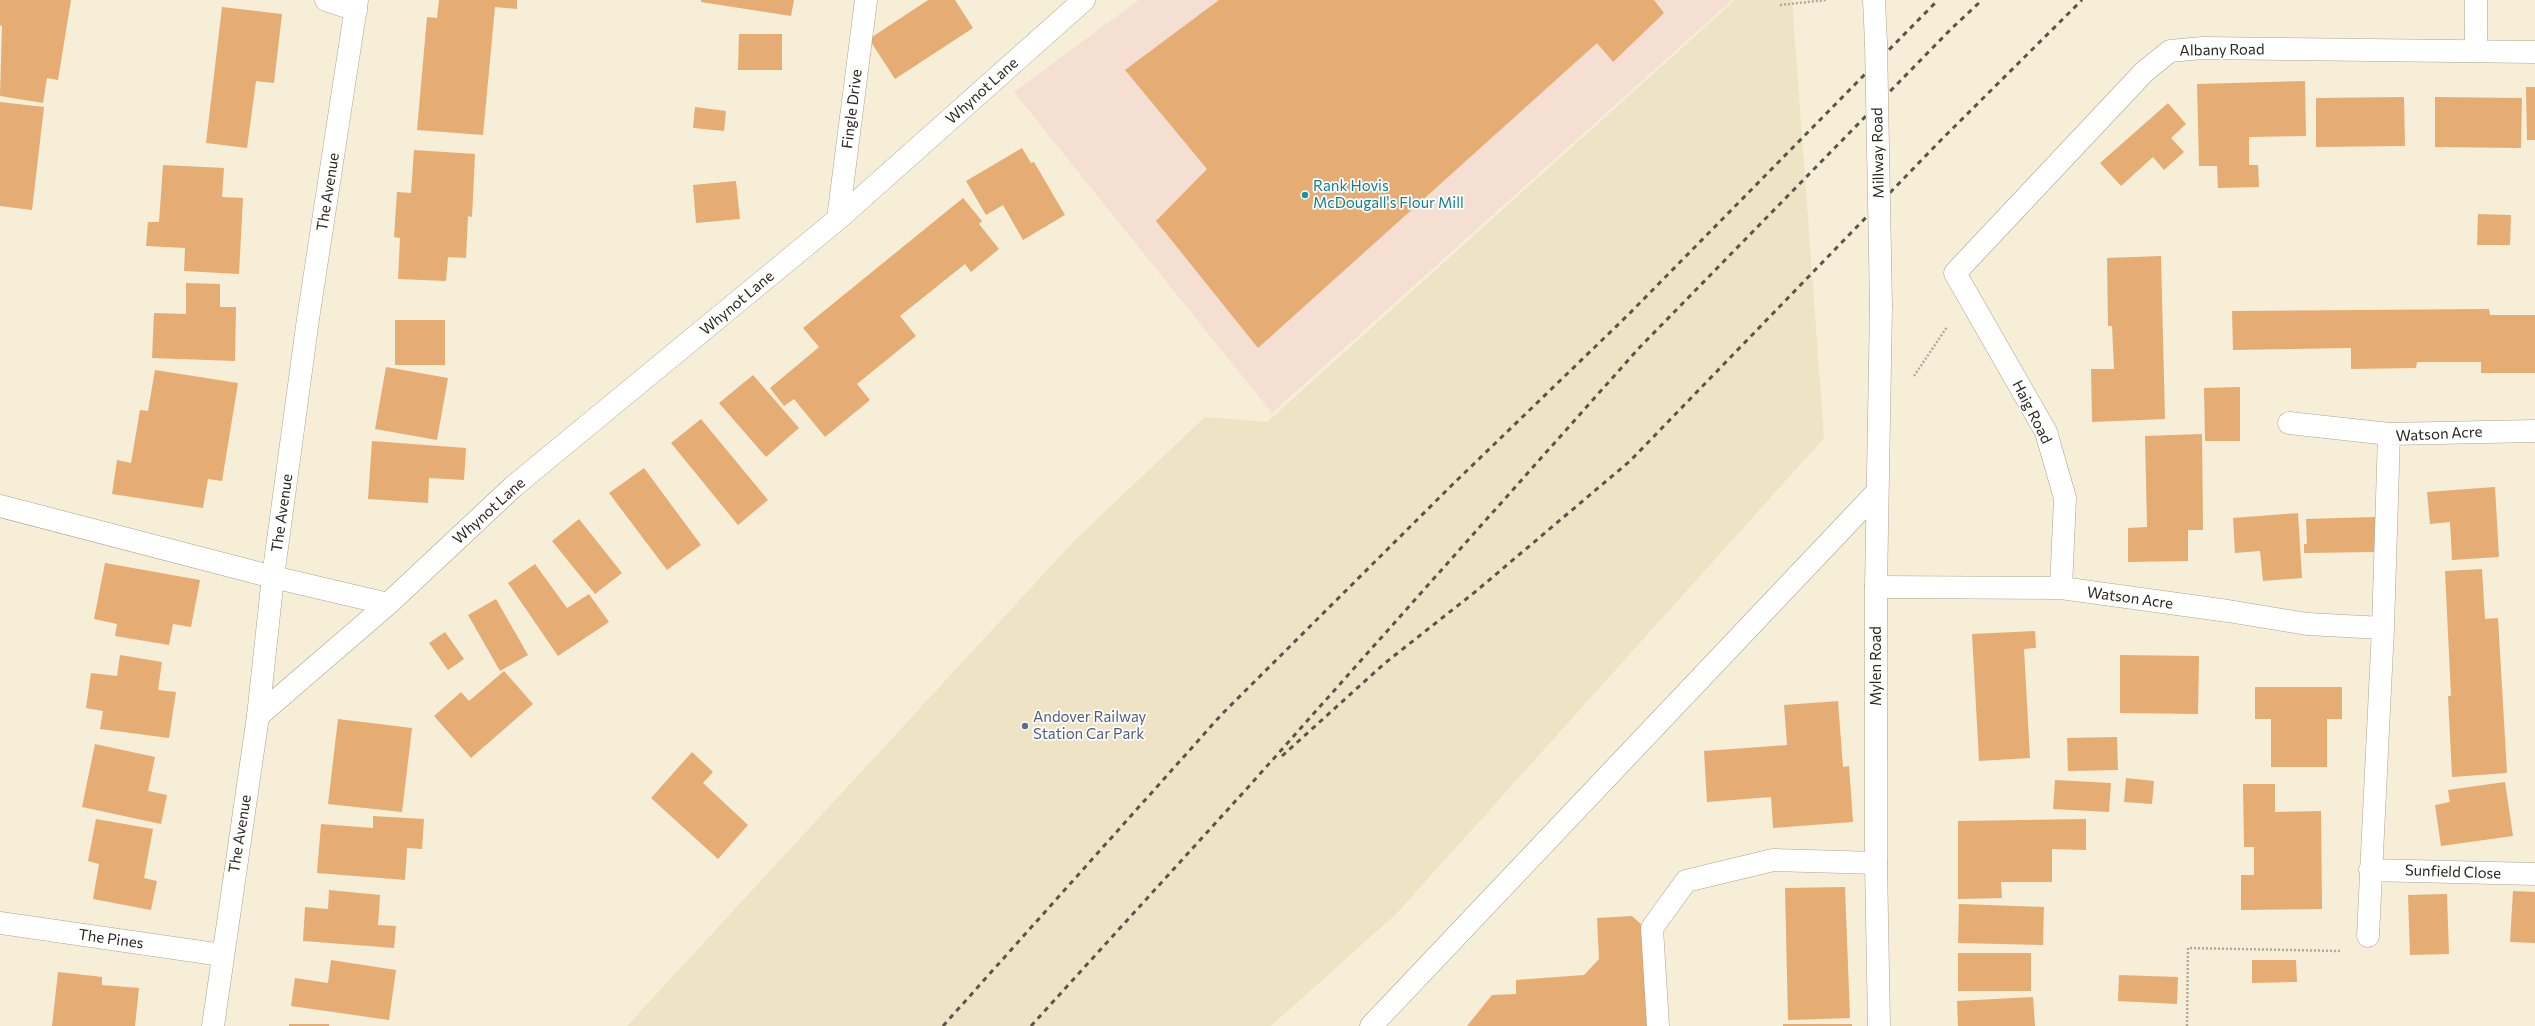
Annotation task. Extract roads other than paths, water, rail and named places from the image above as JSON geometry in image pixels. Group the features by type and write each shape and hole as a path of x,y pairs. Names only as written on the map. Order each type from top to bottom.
{"street":[{"path":"326,0 356,5"},
{"name":"Fingle Drive","path":"838,219 866,0"},
{"name":"Whynot Lane","path":"258,716 388,604 514,486 838,219 1084,0"},
{"name":"Millway Road","path":"1874,0 1881,306"},
{"path":"2476,0 2476,51"},
{"name":"The Avenue","path":"213,1026 222,955 258,716 274,577 309,312 356,5"},
{"name":"Albany Road","path":"1955,274 2144,72 2170,52 2203,48 2535,52"},
{"name":"Haig Road","path":"1955,274 2046,432 2065,498 2061,588"},
{"name":"Mylen Road","path":"1878,1026 1876,863 1876,587 1881,306"},
{"path":"2290,423 2389,434"},
{"name":"Watson Acre","path":"2370,870 2383,628 2389,434 2535,432"},
{"path":"1371,1026 1877,492"},
{"path":"0,506 274,577 388,604"},
{"name":"Watson Acre","path":"1876,587 2061,588 2228,611 2307,624 2383,628"},
{"path":"1658,1026 1652,928 1686,881 1773,860 1876,863"},
{"path":"2368,936 2370,870"},
{"name":"Sunfield Close","path":"2370,870 2535,874"},
{"name":"The Pines","path":"0,923 222,955"}],"railway":[{"path":"943,1026 1222,714 1452,485 1628,315 1938,0"},
{"path":"1031,1026 1251,784 1639,348 1951,29 1982,0"},
{"path":"1282,756 1385,663 1475,592 1630,461 1940,141 2082,0"}],"place":[{"name":"Rank Hovis McDougall's Flour Mill","path":"1305,195"},
{"name":"Andover Railway Station Car Park","path":"1025,726"}]}
